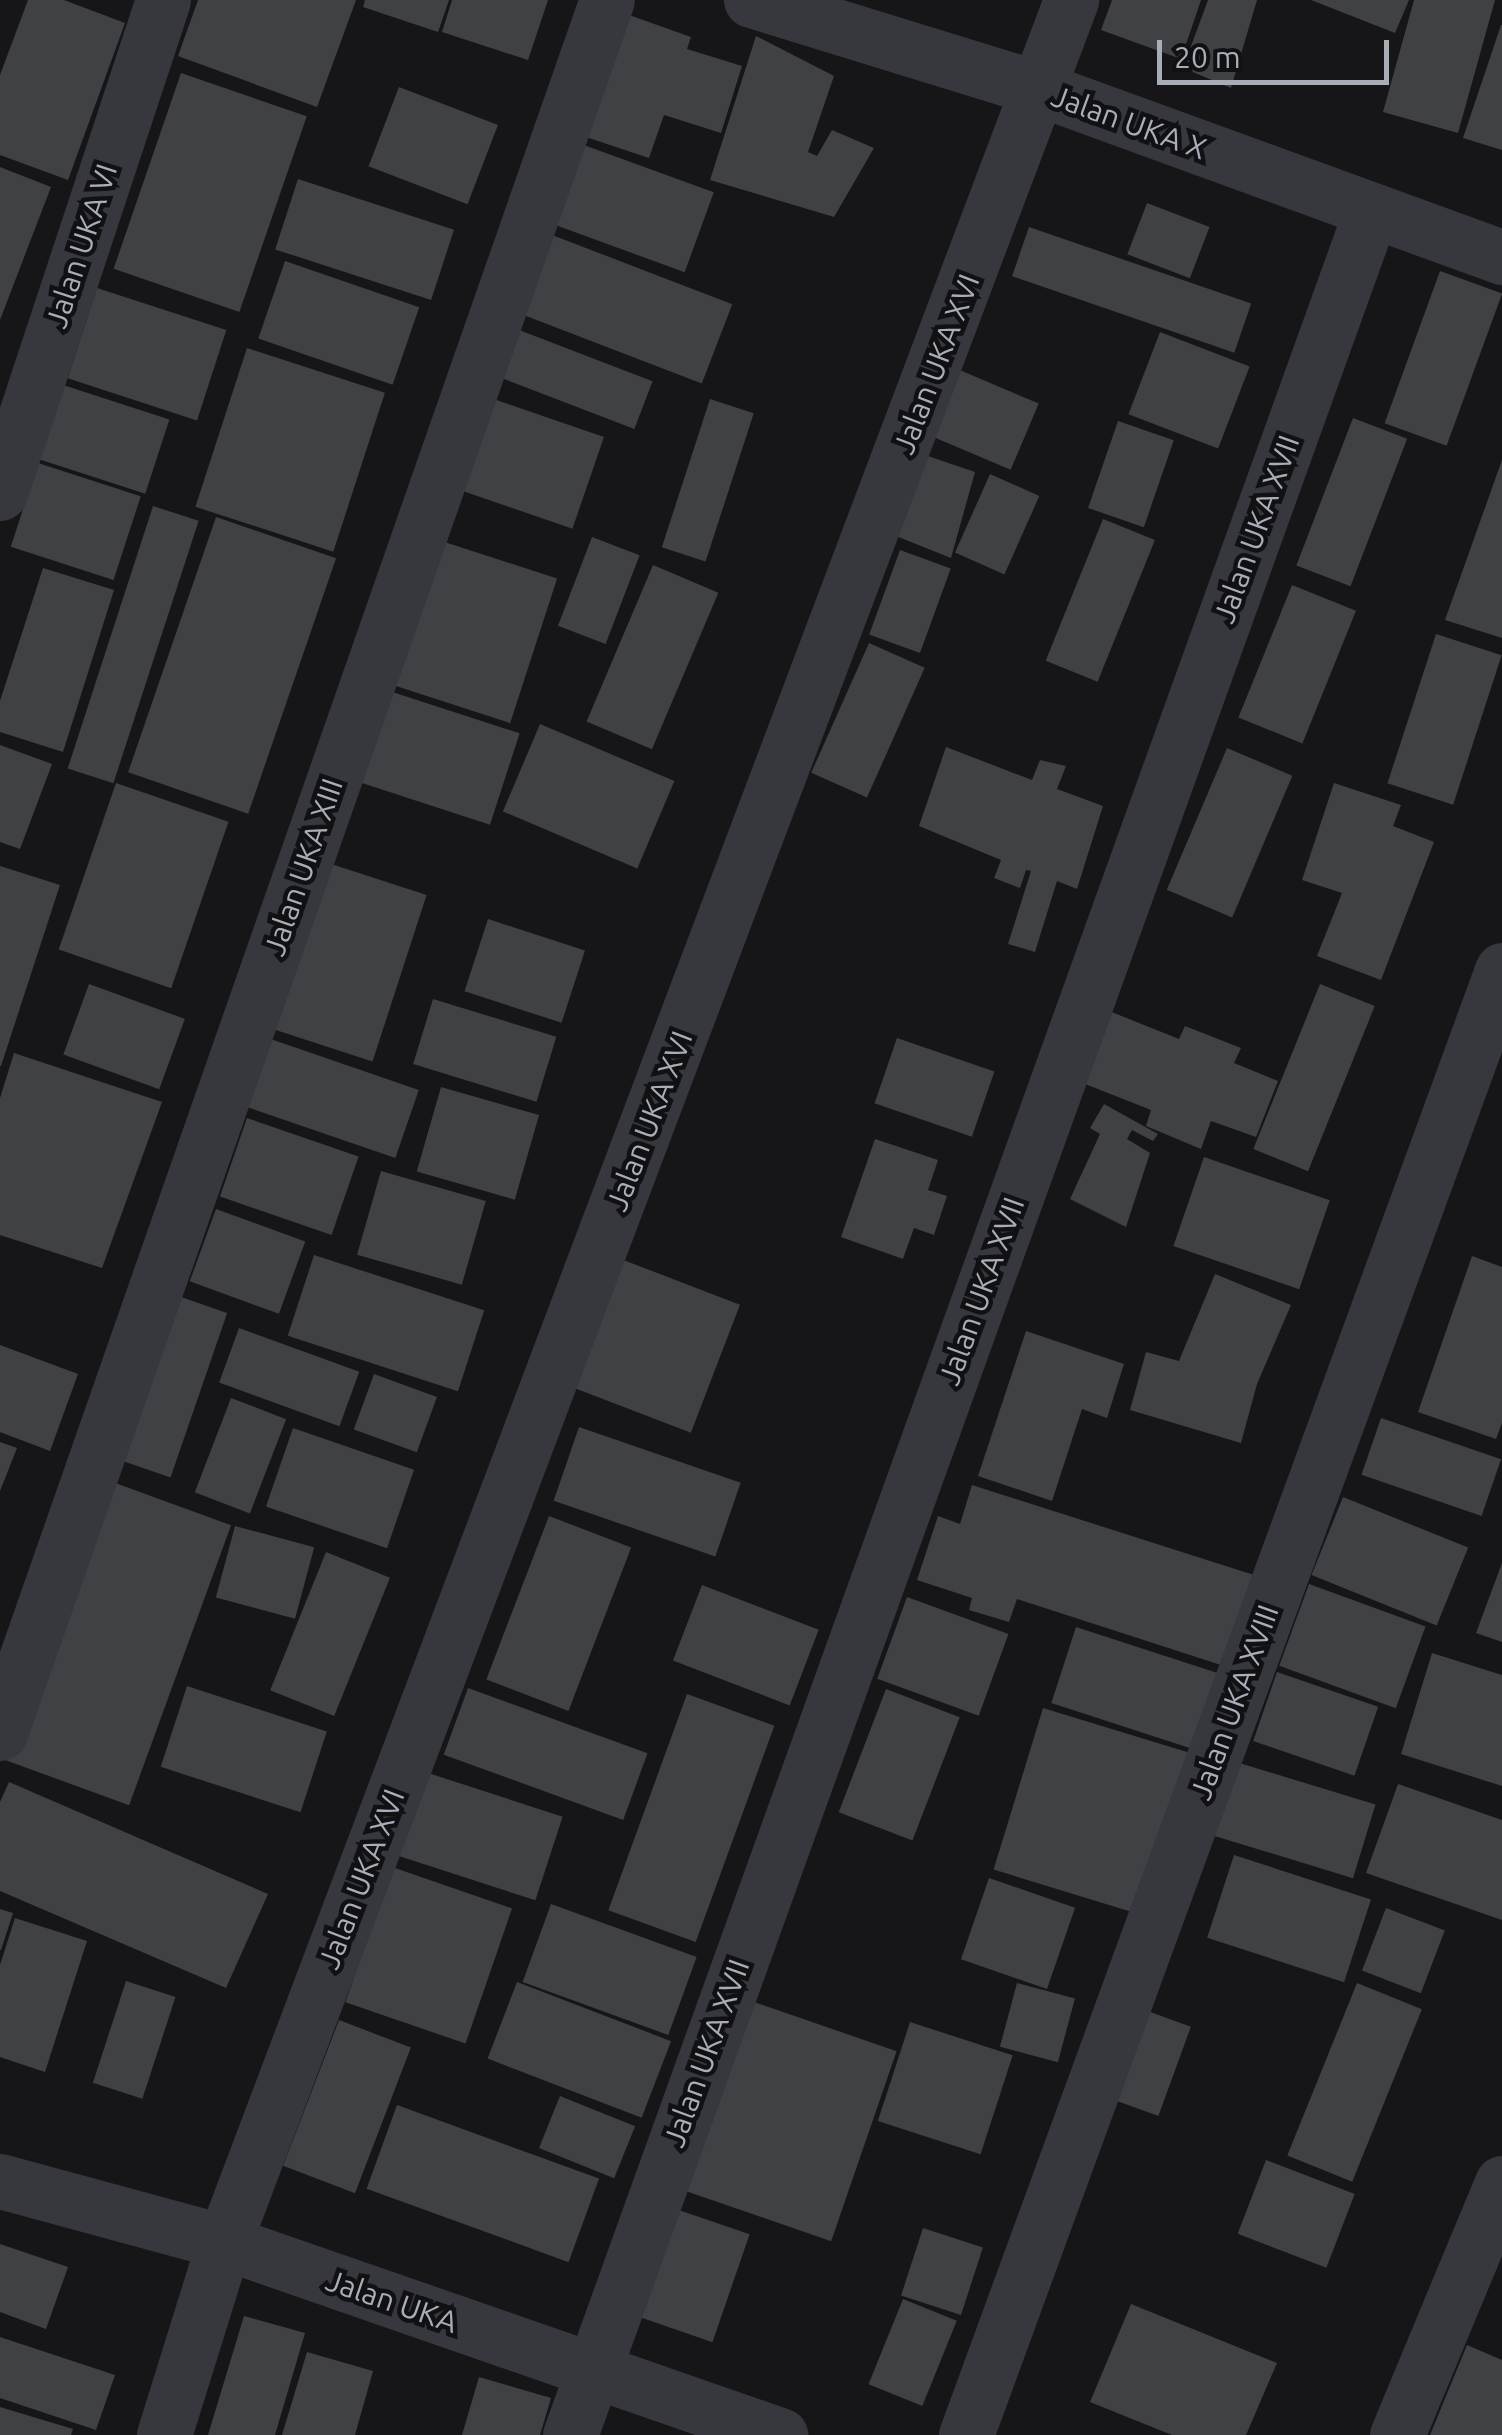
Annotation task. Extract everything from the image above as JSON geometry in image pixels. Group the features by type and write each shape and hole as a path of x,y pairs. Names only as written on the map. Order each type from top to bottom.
{"street":[{"name":"Jalan UKA VI","path":"0,493 162,0"},
{"name":"Jalan UKA XIII","path":"0,1733 607,0"},
{"name":"Jalan UKA X","path":"751,0 1040,89 1502,257"},
{"name":"Jalan UKA XVI","path":"164,2435 224,2242 1071,0"},
{"name":"Jalan UKA XVII","path":"570,2435 1371,211"},
{"name":"Jalan UKA XVIII","path":"966,2435 1502,970"},
{"name":"Jalan UKA","path":"0,2181 224,2242 780,2435"},
{"path":"1397,2435 1502,2183"}],"building":[{"path":"28,0 64,0 125,23 68,180 0,155 0,75"},
{"path":"198,0 356,0 317,107 178,56"},
{"path":"365,0 449,0 438,32 363,7"},
{"path":"452,0 548,0 528,60 442,32"},
{"path":"1112,0 1201,0 1181,59 1101,30"},
{"path":"1208,0 1257,0 1231,88 1183,68"},
{"path":"1311,0 1409,0 1395,33"},
{"path":"1414,0 1495,0 1458,133 1383,112"},
{"path":"629,15 691,37 687,49 742,66 721,133 664,115 649,158 586,137"},
{"path":"1502,25 1502,150 1463,138"},
{"path":"756,36 834,76 808,152 817,156 832,130 874,148 834,217 710,180"},
{"path":"181,73 307,116 239,312 114,269"},
{"path":"399,87 498,125 467,204 369,166"},
{"path":"570,140 714,192 685,272 541,220"},
{"path":"0,167 51,187 0,320"},
{"path":"298,179 454,230 431,300 275,249"},
{"path":"1147,203 1210,227 1190,278 1127,254"},
{"path":"1029,227 1251,304 1234,353 1012,276"},
{"path":"539,230 732,304 702,384 509,309"},
{"path":"285,261 419,307 393,385 258,339"},
{"path":"1440,271 1502,294 1447,446 1385,423"},
{"path":"97,288 226,330 197,420 68,378"},
{"path":"506,325 653,381 634,429 488,373"},
{"path":"1160,332 1250,366 1218,449 1128,414"},
{"path":"247,348 385,393 333,552 195,507"},
{"path":"955,368 1039,404 1011,470 927,434"},
{"path":"60,384 169,420 145,494 36,458"},
{"path":"482,395 604,437 572,529 450,487"},
{"path":"710,399 754,413 706,562 662,547"},
{"path":"1353,418 1407,439 1351,586 1296,566"},
{"path":"1118,421 1174,440 1144,527 1088,508"},
{"path":"919,453 975,472 951,558 886,532"},
{"path":"1502,460 1502,638 1445,620"},
{"path":"38,463 141,496 114,580 11,547"},
{"path":"990,474 1039,496 1004,575 955,553"},
{"path":"153,506 199,521 113,783 68,768"},
{"path":"216,517 336,558 248,814 128,772"},
{"path":"1103,519 1155,540 1098,682 1046,661"},
{"path":"423,535 557,579 510,723 376,680"},
{"path":"592,537 640,555 606,644 558,626"},
{"path":"900,550 951,568 920,653 869,635"},
{"path":"653,565 718,593 652,749 587,721"},
{"path":"43,568 114,590 63,752 0,732 0,701"},
{"path":"1292,585 1356,611 1302,743 1238,718"},
{"path":"1436,634 1502,655 1453,805 1387,783"},
{"path":"869,643 925,668 867,798 811,773"},
{"path":"377,687 520,733 490,825 347,778"},
{"path":"540,724 674,781 637,868 503,811"},
{"path":"0,745 52,764 20,849 0,842"},
{"path":"946,747 1032,780 1040,760 1066,766 1057,789 1103,806 1077,889 1057,881 1035,952 1008,944 1031,871 1026,870 1020,888 994,878 1001,860 919,826"},
{"path":"1227,748 1292,776 1232,917 1167,890"},
{"path":"116,783 229,822 171,988 59,949"},
{"path":"1334,783 1401,805 1393,826 1434,842 1381,980 1317,956 1342,893 1302,880"},
{"path":"322,861 427,895 373,1061 268,1027"},
{"path":"0,866 60,885 1,1066 0,1066"},
{"path":"488,919 585,951 562,1023 465,991"},
{"path":"89,984 185,1019 159,1089 63,1054"},
{"path":"1320,984 1375,1006 1308,1171 1253,1149"},
{"path":"433,999 556,1037 536,1102 413,1064"},
{"path":"1099,1007 1179,1039 1185,1026 1241,1048 1234,1063 1278,1081 1256,1137 1211,1121 1201,1149 1146,1126 1151,1110 1070,1078"},
{"path":"259,1035 419,1090 395,1158 236,1103"},
{"path":"897,1038 994,1072 972,1137 875,1103"},
{"path":"14,1053 162,1102 102,1268 0,1235 0,1098"},
{"path":"441,1087 539,1115 515,1200 417,1172"},
{"path":"1104,1104 1158,1134 1153,1141 1132,1130 1127,1139 1150,1153 1126,1227 1070,1199 1100,1134 1090,1128"},
{"path":"247,1118 359,1156 332,1235 220,1196"},
{"path":"875,1139 938,1160 928,1190 947,1196 934,1235 914,1228 903,1259 841,1237"},
{"path":"1204,1157 1330,1200 1299,1289 1173,1246"},
{"path":"381,1171 486,1201 462,1285 357,1255"},
{"path":"216,1209 305,1241 279,1314 190,1281"},
{"path":"314,1255 484,1310 458,1391 288,1336"},
{"path":"613,1256 740,1305 691,1433 564,1384"},
{"path":"1472,1256 1502,1267 1502,1423 1496,1439 1418,1412"},
{"path":"1215,1274 1291,1305 1257,1384 1241,1443 1130,1410 1146,1352 1179,1361"},
{"path":"178,1296 227,1313 171,1477 121,1461"},
{"path":"239,1328 359,1372 339,1426 219,1383"},
{"path":"1026,1331 1124,1364 1107,1418 1082,1409 1052,1501 978,1476"},
{"path":"0,1345 78,1374 50,1451 0,1432"},
{"path":"374,1374 437,1397 417,1452 354,1429"},
{"path":"231,1398 286,1419 250,1513 195,1492"},
{"path":"1381,1418 1501,1459 1482,1516 1361,1475"},
{"path":"579,1427 741,1483 715,1556 554,1501"},
{"path":"293,1428 414,1470 387,1548 266,1506"},
{"path":"0,1442 17,1448 0,1491"},
{"path":"107,1480 231,1525 129,1805 5,1760"},
{"path":"972,1485 1254,1575 1224,1666 1017,1599 1009,1622 969,1610 972,1598 917,1580 938,1516 960,1524"},
{"path":"1343,1497 1468,1548 1437,1625 1312,1575"},
{"path":"549,1516 631,1548 568,1711 486,1679"},
{"path":"235,1526 314,1547 295,1619 216,1597"},
{"path":"326,1552 390,1578 334,1716 270,1690"},
{"path":"1502,1563 1502,1642 1476,1633"},
{"path":"1309,1584 1426,1626 1396,1708 1279,1666"},
{"path":"702,1585 819,1630 790,1705 673,1661"},
{"path":"907,1597 1008,1634 979,1716 877,1679"},
{"path":"1076,1627 1221,1674 1196,1750 1051,1703"},
{"path":"1432,1653 1502,1675 1502,1786 1401,1754"},
{"path":"1277,1672 1378,1707 1354,1776 1253,1741"},
{"path":"187,1686 327,1731 301,1812 161,1767"},
{"path":"468,1688 647,1753 623,1820 444,1755"},
{"path":"886,1689 960,1717 912,1841 839,1812"},
{"path":"687,1694 774,1726 696,1942 608,1910"},
{"path":"1043,1708 1190,1753 1141,1915 994,1870"},
{"path":"1233,1761 1375,1805 1353,1878 1210,1835"},
{"path":"419,1770 563,1817 535,1900 392,1854"},
{"path":"9,1782 268,1894 226,1988 0,1891 0,1802"},
{"path":"1398,1784 1502,1820 1502,1920 1366,1873"},
{"path":"1234,1855 1371,1899 1344,1982 1207,1938"},
{"path":"392,1867 512,1908 466,2044 345,2002"},
{"path":"989,1878 1075,1908 1047,1989 961,1959"},
{"path":"551,1904 697,1957 668,2035 523,1982"},
{"path":"1386,1908 1445,1931 1421,1993 1362,1971"},
{"path":"0,1909 13,1913 1,1950 0,1950"},
{"path":"15,1918 87,1941 45,2072 0,2057 0,1965"},
{"path":"126,1981 175,1997 142,2099 93,2083"},
{"path":"517,1982 671,2041 642,2118 488,2059"},
{"path":"1017,1983 1075,1999 1058,2062 1000,2047"},
{"path":"1357,1983 1422,2009 1352,2182 1287,2155"},
{"path":"751,2001 897,2051 831,2241 686,2191"},
{"path":"1142,2009 1191,2027 1158,2116 1110,2098"},
{"path":"339,2020 411,2048 355,2193 283,2166"},
{"path":"910,2022 1013,2055 981,2154 878,2121"},
{"path":"560,2096 635,2126 614,2178 539,2148"},
{"path":"397,2105 599,2179 569,2262 367,2189"},
{"path":"1266,2160 1355,2194 1326,2268 1238,2234"},
{"path":"673,2208 750,2234 712,2342 636,2316"},
{"path":"923,2228 983,2247 961,2315 901,2296"},
{"path":"0,2244 68,2267 46,2329 0,2312"},
{"path":"903,2299 957,2321 922,2406 869,2384"},
{"path":"1131,2304 1277,2363 1246,2435 1172,2435 1090,2402"},
{"path":"244,2316 305,2333 275,2435 208,2435"},
{"path":"0,2337 115,2375 96,2430 0,2398"},
{"path":"1467,2345 1502,2360 1502,2435 1430,2435"},
{"path":"307,2352 373,2371 355,2435 282,2435"},
{"path":"479,2377 551,2398 540,2435 462,2435"},
{"path":"0,2407 73,2429 71,2435 0,2435"}]}
